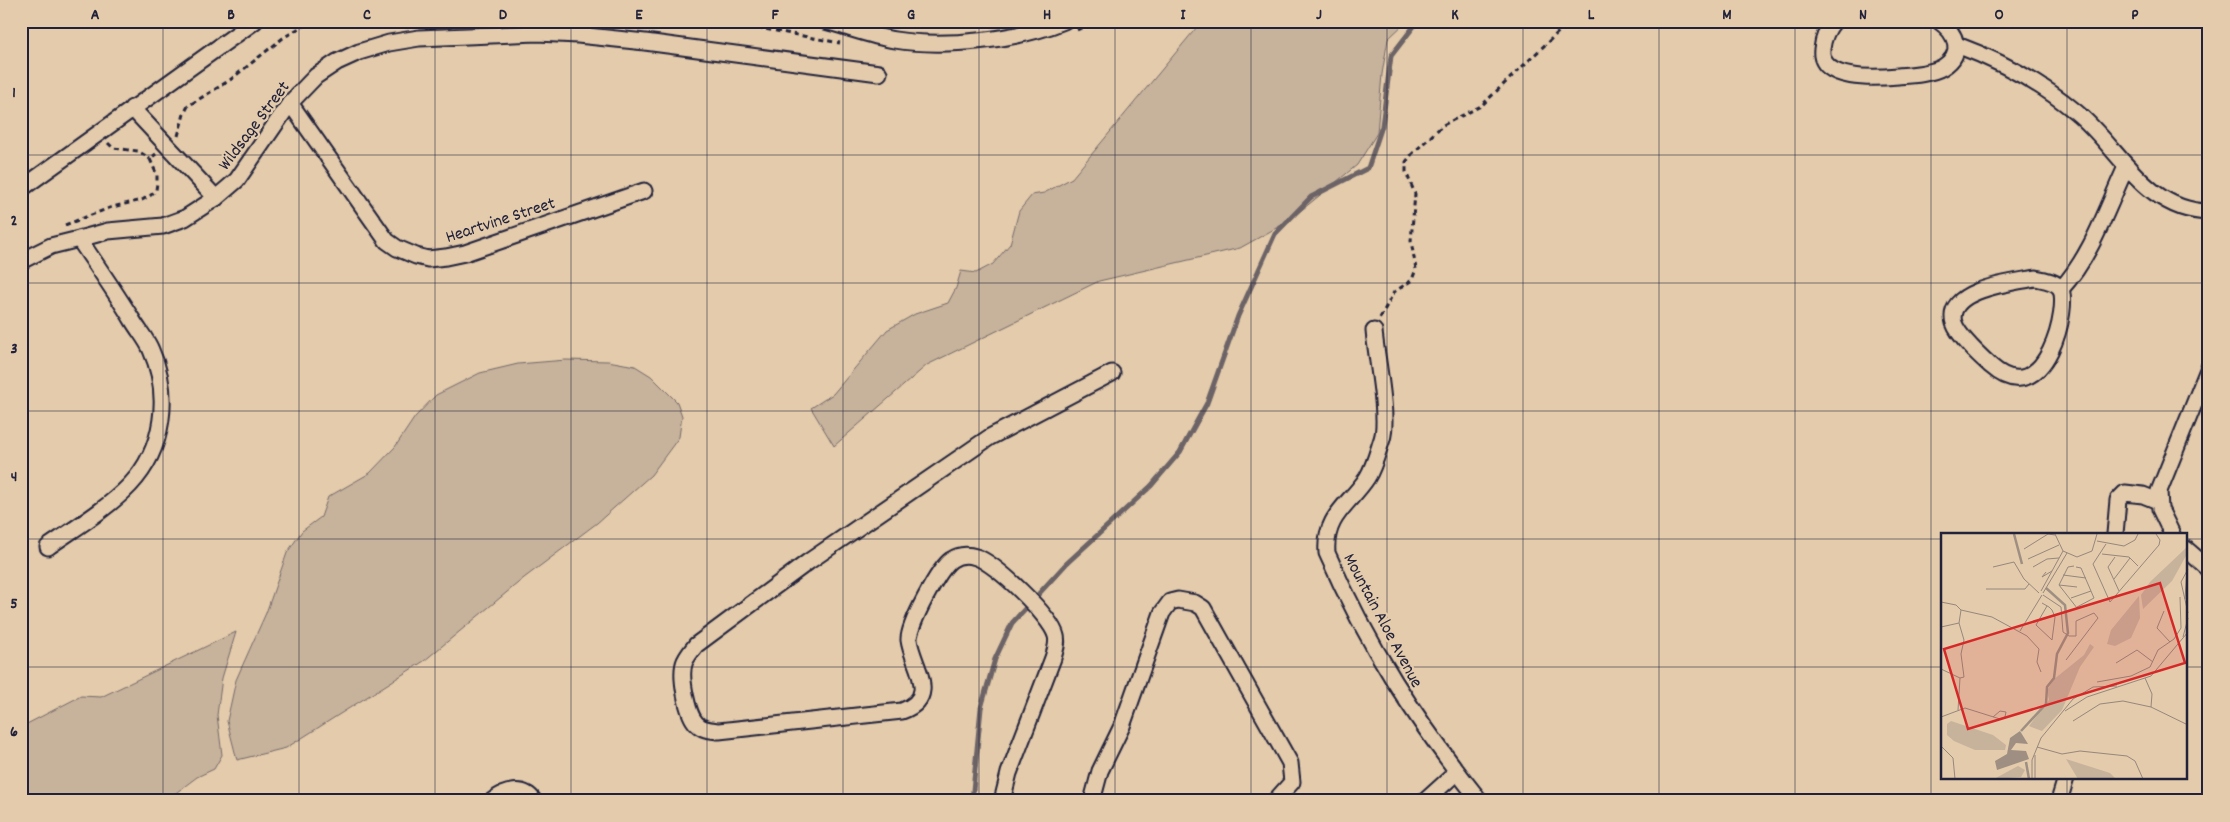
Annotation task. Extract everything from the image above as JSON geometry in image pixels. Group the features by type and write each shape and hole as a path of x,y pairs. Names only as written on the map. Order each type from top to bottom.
{"street":[{"path":"21,188 255,21"},
{"path":"825,21 895,40 936,42 987,40 1031,32 1064,21"},
{"path":"1834,21 1825,36 1821,55 1827,66 1846,75 1877,78 1931,72 1943,67 1953,57 1957,45 1952,33 1938,21"},
{"name":"Wildsage Street","path":"21,261 51,246 108,231 163,226 185,218 216,198 237,180 290,103 316,76 337,62 367,50 419,38 538,32 578,34 879,73"},
{"path":"1957,45 1991,58 2019,72 2055,96 2094,129 2126,167 2164,200 2179,207 2209,212"},
{"name":"Heartvine Street","path":"290,103 387,241 397,248 416,256 437,258 465,253 644,191"},
{"path":"132,108 216,198"},
{"path":"2061,289 2073,276 2089,248 2126,167"},
{"path":"48,547 114,498 140,474 156,443 162,408 158,371 151,350 79,239"},
{"path":"2036,278 2051,282 2061,289 2064,301 2053,344 2043,364 2030,377 2019,380 2000,374 1972,348 1954,323 1954,314 1957,306 1964,298 1979,290 2036,278"},
{"name":"Mountain Aloe Avenue","path":"1374,331 1384,419 1383,437 1372,470 1329,527 1326,540 1327,553 1385,669 1410,708 1456,772 1480,801"},
{"path":"2171,533 2164,520 2158,501 2159,491 2209,367"},
{"path":"1002,801 1009,773 1047,676 1057,645 1056,636 1045,616 1016,587 986,562 976,557 958,556 943,567 910,630 909,640 922,675 922,686 918,701 912,708 902,711 719,731 705,730 691,718 687,706 682,671 684,662 696,645 808,562 990,437 1112,373"},
{"path":"2115,533 2118,500 2125,493 2143,495 2158,501"},
{"path":"2188,551 2209,570"},
{"path":"1092,801 1100,771 1122,726 1158,620 1170,602 1178,600 1195,603 1203,608 1290,763 1292,782 1276,801"},
{"path":"1425,801 1456,772"},
{"path":"2059,801 2065,780"},
{"path":"492,801 511,791 524,792 534,801"}],"path":[{"path":"1374,331 1394,292 1412,280 1416,269 1411,241 1416,194 1406,172 1406,162 1412,154 1443,126 1481,106 1570,21"},
{"path":"98,132 113,148 138,151 150,159"}],"shaded area":[{"path":"1202,21 1407,21 1388,39 1382,74 1377,133 1357,165 1287,222 1240,248 1099,281 927,365 834,446 811,408 833,394 887,330 915,314 948,303 956,288 961,271 976,273 993,264 1010,244 1019,211 1032,195 1044,193 1072,178"},
{"path":"566,360 608,361 635,366 651,376 677,402 682,416 679,437 651,475 597,523 524,578 424,661 286,748 237,760 227,721 236,680 266,613 287,553 302,531 321,517 328,497 370,473 395,447 415,417 436,395 480,373 518,364"},
{"path":"236,632 222,678 217,715 222,755 214,769 197,777 165,801 21,801 21,727 81,696 101,697"}],"waterway":[{"path":"972,801 981,708 995,659 1012,623 1066,564 1151,486 1180,452 1207,403 1238,316 1275,234 1311,197 1368,168 1382,126 1391,56 1418,21"}]}
